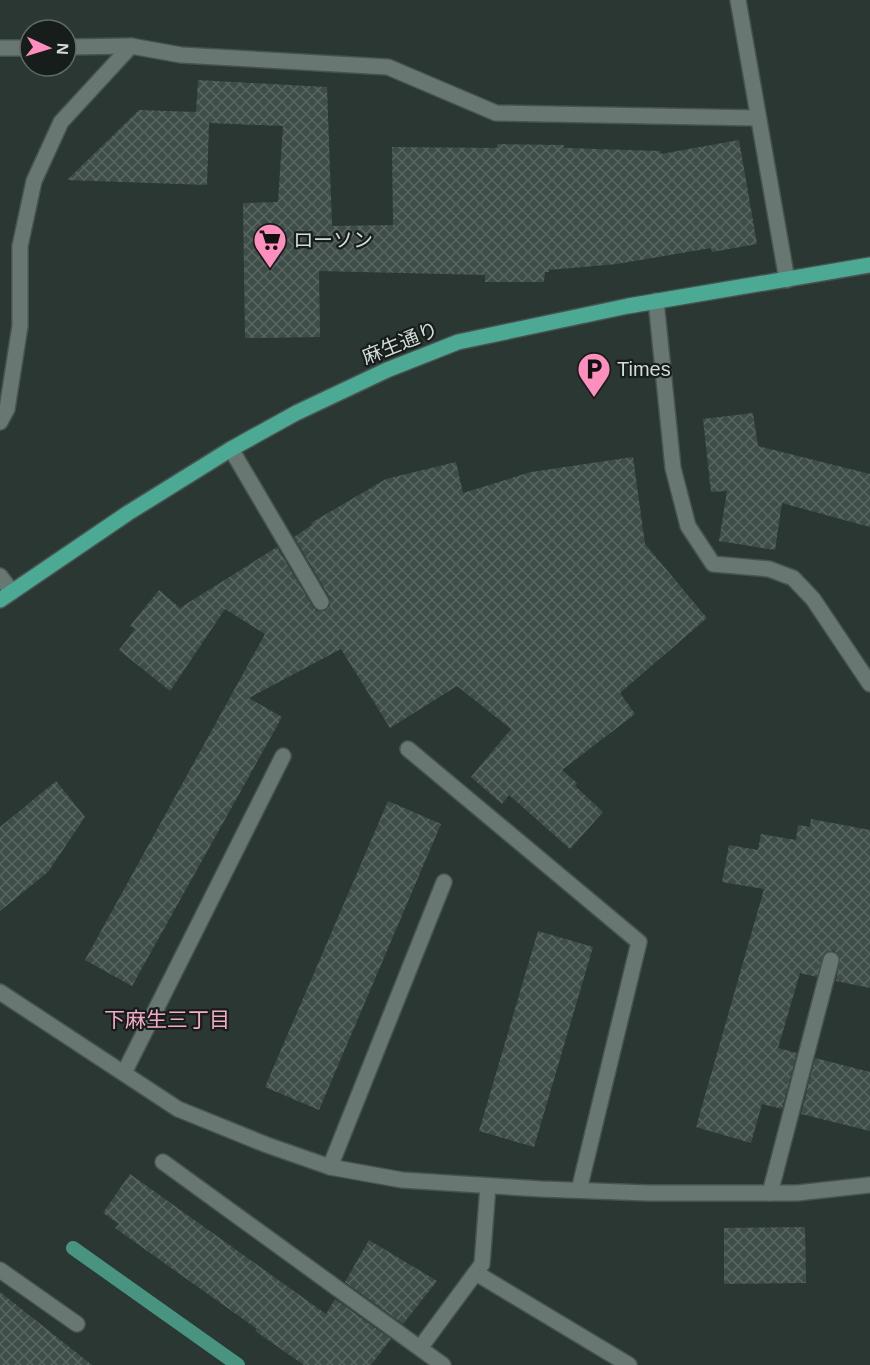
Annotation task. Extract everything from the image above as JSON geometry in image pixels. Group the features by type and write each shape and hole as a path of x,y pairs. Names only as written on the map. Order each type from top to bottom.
{"main road":[{"name":"麻生通り","path":"6,596 128,513 231,449 316,403 387,370 458,342 656,301 870,265"}],"street":[{"path":"738,0 787,280"},
{"path":"78,47 131,45 181,55 388,67 496,112 758,118"},
{"path":"0,422 7,409 20,326 20,246 34,181 61,122 131,45"},
{"path":"0,48 18,48"},
{"path":"656,301 673,468 688,526 713,564 769,569 793,578 813,599 870,684"},
{"path":"231,449 321,602"},
{"path":"0,576 6,596"},
{"path":"408,749 639,942 579,1190"},
{"path":"124,1073 284,756"},
{"path":"330,1167 444,882"},
{"path":"770,1193 831,960"},
{"path":"0,992 178,1109 267,1146 330,1167 402,1180 579,1190 797,1193 870,1185"},
{"path":"163,1162 443,1365"},
{"path":"420,1348 482,1264 488,1186"},
{"path":"0,1270 77,1324"},
{"path":"476,1274 629,1365"}],"building":[{"path":"198,80 327,87 332,226 393,225 392,147 497,148 497,144 564,145 564,148 660,151 661,154 739,140 757,244 712,252 711,248 617,264 549,270 545,272 544,282 485,282 485,275 319,271 320,337 245,338 243,203 278,202 283,126 209,123 207,185 67,180 139,110 196,112"},
{"path":"753,413 758,446 870,474 870,527 782,503 775,550 719,541 727,491 711,492 703,419"},
{"path":"633,457 645,544 707,618 620,693 635,714 562,770 577,783 575,786 603,812 570,849 509,795 502,804 471,777 511,729 457,686 390,728 341,649 249,698 282,717 132,986 85,960 265,634 225,609 170,691 119,650 135,629 130,626 159,590 180,608 277,547 313,607 317,611 325,611 330,606 330,598 294,537 312,525 311,523 386,479 456,462 463,493 531,472"},
{"path":"56,781 85,817 48,872 0,911 0,827"},
{"path":"388,801 441,824 319,1110 265,1087"},
{"path":"811,819 870,830 870,988 836,981 840,958 833,950 824,954 817,977 800,973 778,1048 797,1053 782,1109 762,1104 751,1143 696,1127 764,889 722,882 729,845 758,850 761,834 796,840 798,825 810,827"},
{"path":"538,931 593,947 534,1147 479,1131"},
{"path":"815,1058 870,1072 870,1131 801,1114"},
{"path":"130,1174 326,1314 335,1299 391,1339 371,1365 304,1365 115,1228 119,1224 103,1213"},
{"path":"805,1227 806,1283 724,1284 724,1228"},
{"path":"369,1240 437,1281 403,1324 345,1282"},
{"path":"0,1292 92,1365 0,1365"}],"waterway":[{"path":"73,1248 238,1365"}],"place":[{"name":"ローソン","path":"270,269"},
{"name":"Times","path":"594,398"}],"district":[{"name":"下麻生三丁目","path":"167,1020"}]}
